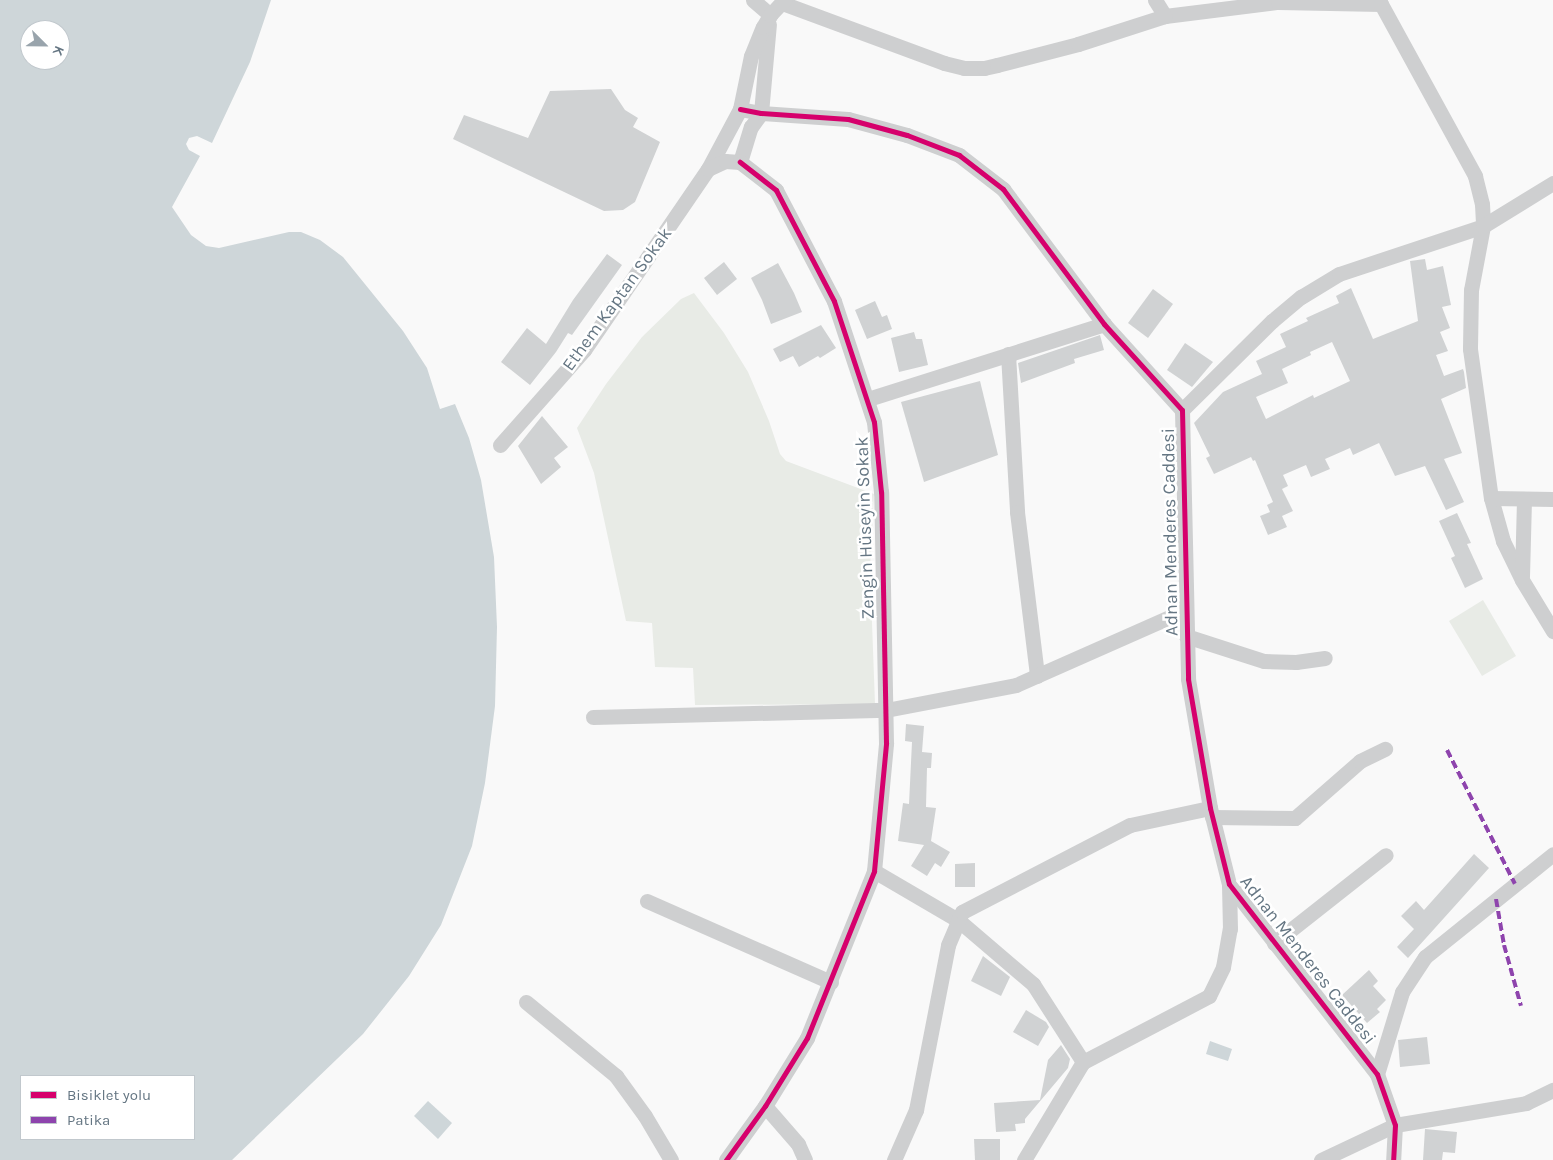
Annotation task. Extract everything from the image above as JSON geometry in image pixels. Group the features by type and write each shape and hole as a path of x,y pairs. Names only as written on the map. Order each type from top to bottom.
{"street":[{"path":"753,0 770,15"},
{"path":"1154,0 1165,16"},
{"path":"708,169 725,161 740,162 751,127 761,113 770,15 783,1 964,68 997,65 1078,44 1165,16 1278,2 1381,4 1474,176 1482,204 1483,226 1471,290 1470,349 1491,498 1503,540 1522,580 1553,631"},
{"name":"Ethem Kaptan Sokak","path":"500,445 584,350 708,169 740,109 750,56 770,15"},
{"name":"Adnan Menderes Caddesi","path":"740,109 761,113 848,119 907,135 959,155 1003,189 1104,324 1182,410 1188,679 1211,813 1229,884 1377,1074 1394,1124 1393,1160"},
{"name":"Zengin Hüseyin Sokak","path":"726,1160 765,1106 807,1038 874,871 886,743 882,640 881,492 874,422 868,399 834,301 776,190 740,162"},
{"path":"1182,410 1272,321 1301,297 1339,274 1483,226 1553,183"},
{"path":"868,399 1104,324"},
{"path":"1008,354 1017,512 1037,676"},
{"path":"1491,498 1553,499"},
{"path":"1522,580 1524,500"},
{"path":"593,717 886,710 1016,685 1185,610"},
{"path":"1186,636 1264,661 1296,662 1325,658"},
{"path":"894,1160 916,1110 948,946 962,912 1130,824 1211,813 1295,818 1360,761 1384,750"},
{"path":"1377,1074 1402,992 1425,957 1553,854"},
{"path":"1274,943 1386,855"},
{"path":"874,871 958,920 1033,984 1083,1062"},
{"path":"1024,1160 1083,1062 1209,996 1223,967 1230,929 1229,884"},
{"path":"647,901 831,982"},
{"path":"526,1002 616,1076 645,1116 671,1160"},
{"path":"1321,1160 1394,1124 1526,1103 1553,1090"},
{"path":"765,1106 798,1144 805,1160"}],"shaded area":[{"path":"0,0 271,0 250,62 212,143 197,136 189,138 186,144 189,150 200,156 172,207 191,235 206,246 219,248 289,232 301,232 320,240 343,257 403,331 427,368 440,409 455,404 469,438 481,480 494,557 497,627 495,706 485,783 472,846 441,925 409,976 363,1034 232,1160 0,1160"},
{"path":"694,293 724,333 748,372 769,421 780,454 786,461 874,494 870,568 875,704 695,705 693,668 655,667 652,623 626,621 594,473 577,428 606,384 642,337 681,299"},
{"path":"1483,600 1516,656 1482,676 1449,621"},
{"path":"1210,1041 1232,1049 1228,1061 1206,1054"},
{"path":"428,1101 452,1123 438,1139 414,1116"}],"building":[{"path":"611,89 625,110 638,118 633,127 660,142 635,202 623,210 604,211 453,139 464,115 528,138 550,91"},
{"path":"607,254 622,265 572,335 568,333 556,352 530,385 501,362 527,328 546,344 573,300"},
{"path":"1425,259 1427,270 1443,266 1451,305 1442,307 1450,328 1440,332 1448,351 1436,355 1444,376 1463,369 1466,388 1441,399 1462,453 1444,459 1464,502 1446,510 1425,466 1395,476 1379,443 1353,455 1350,448 1325,459 1330,469 1311,477 1306,465 1283,475 1288,486 1282,489 1293,511 1282,516 1287,527 1268,535 1260,516 1270,512 1267,505 1273,502 1255,460 1253,461 1251,457 1214,474 1206,458 1210,456 1194,423 1223,392 1262,374 1256,361 1286,347 1280,334 1308,321 1306,318 1339,303 1336,296 1351,288 1373,339 1418,321 1410,261","holes":["1332,342 1350,381 1314,398 1313,395 1266,419 1256,397 1288,383 1282,369 1311,355 1310,352"]},
{"path":"724,262 737,279 717,295 704,278"},
{"path":"778,263 802,312 771,324 751,278"},
{"path":"1153,289 1173,304 1148,338 1128,323"},
{"path":"875,301 882,317 887,315 892,329 867,339 855,310"},
{"path":"821,325 836,348 820,358 818,356 799,367 793,356 780,362 773,349"},
{"path":"914,332 916,339 922,339 928,365 899,372 891,338"},
{"path":"1100,335 1104,350 1074,359 1075,363 1021,383 1018,363"},
{"path":"1185,343 1213,362 1192,387 1167,370"},
{"path":"980,381 998,455 924,482 901,402"},
{"path":"542,416 568,447 554,458 561,467 541,484 518,446"},
{"path":"1457,513 1471,543 1467,544 1483,579 1465,588 1451,558 1455,556 1439,521"},
{"path":"906,724 924,726 922,752 932,753 931,768 927,768 926,807 936,808 931,841 950,852 941,867 935,863 927,876 911,866 924,845 898,841 903,803 909,804 912,742 905,741"},
{"path":"1474,854 1489,868 1408,958 1397,947 1414,929 1401,916 1416,901 1424,910"},
{"path":"975,863 975,887 955,887 955,864"},
{"path":"983,956 1010,977 1001,996 971,981"},
{"path":"1369,970 1378,981 1373,986 1386,1000 1377,1009 1380,1012 1367,1023 1342,995"},
{"path":"1026,1010 1046,1022 1049,1027 1038,1046 1013,1032"},
{"path":"1427,1037 1430,1064 1400,1067 1398,1040"},
{"path":"1061,1045 1070,1059 1068,1068 1025,1119 1025,1123 1015,1124 1016,1131 996,1132 994,1103 1040,1100 1048,1060"},
{"path":"1425,1129 1457,1132 1455,1153 1443,1152 1442,1160 1423,1160"},
{"path":"974,1139 1000,1139 1000,1160 975,1160"}],"marked path":[{"path":"1447,750 1515,884"},
{"path":"1496,899 1504,945 1521,1006"}],"cycle path":[{"path":"740,109 761,113 848,119 907,135 959,155 1003,189 1104,324 1182,410 1188,679 1210,808 1229,884 1377,1074 1395,1125 1393,1160"},
{"path":"726,1160 765,1106 807,1038 874,871 886,743 881,492 874,422 834,301 776,190 740,162"}]}
